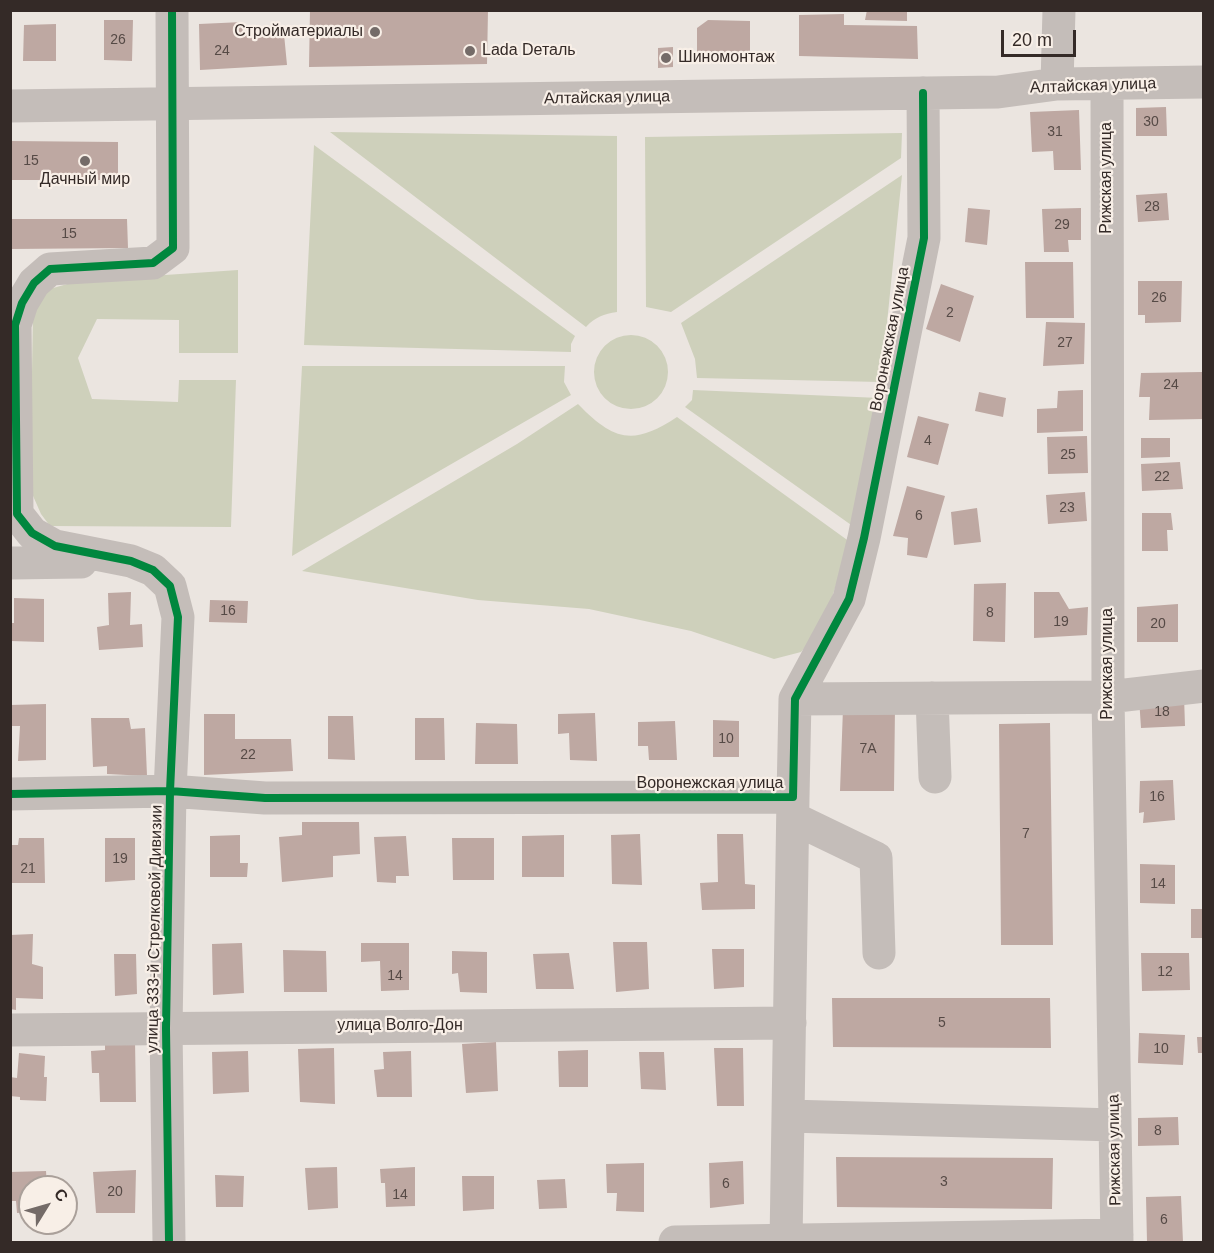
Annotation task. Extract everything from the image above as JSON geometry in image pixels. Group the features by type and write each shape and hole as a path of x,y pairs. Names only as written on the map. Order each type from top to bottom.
{"street":[{"name":"улица 333-й Стрелковой Дивизии","path":"169,1242 166,1028 170,791 178,617 170,586 153,570 131,561 55,546 32,533 17,514 13,343 15,325 22,303 34,283 50,269 153,263 173,248 172,10"},
{"path":"1057,84 1059,10"},
{"name":"Алтайская улица","path":"10,106 998,92 1057,84 1203,82"},
{"name":"Рижская улица","path":"1107,85 1108,696 1117,1239"},
{"name":"Воронежская улица","path":"10,794 170,791 265,798 793,808 795,699 849,599 864,538 924,238 923,93"},
{"path":"10,563 131,561"},
{"path":"795,699 1108,696 1203,686"},
{"path":"932,698 935,777"},
{"path":"793,808 876,858 879,953"},
{"path":"786,1242 793,808"},
{"name":"улица Волго-Дон","path":"10,1030 790,1023"},
{"path":"788,1116 1115,1125"},
{"path":"675,1242 1117,1239"}],"green space":[{"path":"330,132 617,136 617,312 600,316 586,327"},
{"path":"902,133 901,158 671,312 646,307 645,137"},
{"path":"314,145 575,336 571,344 571,352 304,345"},
{"path":"902,175 881,382 697,378 695,359 681,323"},
{"path":"238,270 238,353 179,353 179,320 97,319 78,358 92,399 178,402 179,380 236,380 231,527 50,526 41,514 30,489 33,313 46,290 78,281"},
{"path":"631,335 645,338 657,346 665,358 668,372 665,386 657,398 645,406 631,409 617,406 605,398 597,386 594,372 597,358 605,346 617,338"},
{"path":"302,366 565,366 564,382 571,395 292,556"},
{"path":"693,390 880,398 854,527 685,407 692,400"},
{"path":"578,404 602,426 624,435 648,432 677,417 850,542 822,628 801,652 774,659 691,631 589,609 478,600 302,571 517,444"}],"building":[{"path":"310,10 488,10 487,64 309,67"},
{"path":"867,10 907,10 907,21 865,20"},
{"path":"844,14 844,25 917,26 918,59 799,56 799,15"},
{"path":"104,20 133,20 132,61 104,60"},
{"path":"708,20 750,21 750,61 697,58 697,28"},
{"path":"243,22 243,35 284,34 287,65 200,70 199,24"},
{"path":"56,24 56,61 23,61 24,25"},
{"name":"Шиномонтаж","path":"673,47 673,67 658,68 658,48"},
{"path":"1166,107 1167,136 1136,136 1136,108"},
{"path":"1079,110 1081,170 1054,170 1053,151 1032,152 1030,112"},
{"name":"Дачный мир","path":"10,141 118,142 118,180 10,180"},
{"path":"1167,193 1169,220 1138,222 1136,195"},
{"path":"968,208 990,210 987,245 965,242"},
{"path":"1081,208 1081,240 1068,240 1069,252 1044,252 1042,209"},
{"path":"10,219 127,219 128,248 10,249"},
{"path":"1025,262 1073,262 1074,318 1026,318"},
{"path":"1138,281 1182,281 1181,322 1145,323 1145,315 1138,315"},
{"path":"941,284 974,296 960,342 926,329"},
{"path":"1046,322 1085,323 1084,364 1043,366"},
{"path":"1202,372 1203,419 1149,420 1150,397 1139,397 1141,373"},
{"path":"1083,390 1083,431 1037,433 1037,409 1057,408 1058,391"},
{"path":"979,392 1006,398 1003,417 975,411"},
{"path":"918,416 949,424 938,465 907,457"},
{"path":"1087,436 1088,473 1048,474 1047,437"},
{"path":"1141,438 1170,438 1170,457 1141,458"},
{"path":"1180,462 1183,489 1142,491 1141,464"},
{"path":"907,486 945,496 927,558 907,555 908,538 893,536"},
{"path":"1085,492 1087,521 1048,524 1046,495"},
{"path":"977,508 981,542 954,545 951,512"},
{"path":"1142,513 1171,513 1173,530 1167,530 1168,551 1142,551"},
{"path":"1006,583 1005,642 973,641 974,584"},
{"path":"131,592 130,625 142,624 143,647 99,650 97,627 109,625 108,593"},
{"path":"1034,592 1059,592 1069,609 1088,607 1087,635 1034,638"},
{"path":"14,598 44,599 44,642 10,641 10,623 14,623"},
{"path":"210,600 248,601 247,623 209,622"},
{"path":"1178,604 1178,642 1137,642 1137,607"},
{"path":"1184,696 1185,726 1141,728 1139,698"},
{"path":"46,704 46,760 18,761 20,726 10,726 10,705"},
{"path":"895,707 894,791 840,791 843,708"},
{"path":"595,713 597,761 570,760 569,733 558,734 558,714"},
{"path":"204,714 235,714 235,739 291,739 293,771 204,775"},
{"path":"328,716 353,716 355,760 328,759"},
{"path":"91,718 129,718 131,729 145,728 147,776 107,774 107,766 93,767"},
{"path":"415,718 444,718 445,760 415,760"},
{"path":"713,720 739,721 739,757 713,757"},
{"path":"675,721 677,760 649,760 648,746 638,746 638,722"},
{"path":"476,723 517,724 518,764 475,764"},
{"path":"1050,723 1053,945 1001,945 999,724"},
{"path":"1173,780 1175,820 1143,823 1144,812 1139,813 1140,781"},
{"path":"302,822 359,822 360,854 333,856 333,877 282,882 279,837 302,835"},
{"path":"640,834 642,885 612,884 611,835"},
{"path":"717,834 743,834 745,884 755,885 755,909 702,910 700,883 718,882"},
{"path":"240,835 240,863 248,863 247,877 210,877 210,836"},
{"path":"564,835 564,877 522,877 522,836"},
{"path":"406,836 409,876 396,876 396,883 377,882 374,837"},
{"path":"19,838 44,838 45,883 12,883 10,845 18,845"},
{"path":"105,838 135,838 135,880 105,882"},
{"path":"452,838 494,838 494,880 453,880"},
{"path":"1140,864 1175,865 1175,904 1140,903"},
{"path":"1191,909 1204,909 1204,938 1191,938"},
{"path":"33,934 32,964 43,967 43,999 16,998 16,1010 10,1009 10,935"},
{"path":"613,942 647,942 649,989 616,992"},
{"path":"242,943 244,993 213,995 212,944"},
{"path":"361,943 409,943 409,990 381,991 380,961 361,962"},
{"path":"712,949 744,949 744,987 714,989"},
{"path":"283,950 326,951 327,992 284,992"},
{"path":"452,951 487,952 487,993 460,992 458,973 452,974"},
{"path":"569,953 574,989 536,989 533,954"},
{"path":"1141,953 1189,953 1190,990 1142,991"},
{"path":"114,954 136,954 137,994 115,996"},
{"path":"832,998 1050,998 1051,1048 833,1047"},
{"path":"1139,1033 1185,1035 1183,1065 1138,1063"},
{"path":"1197,1037 1204,1037 1204,1053 1198,1053"},
{"path":"105,1040 135,1040 136,1102 100,1102 99,1073 92,1073 91,1051 105,1050"},
{"path":"496,1042 498,1091 466,1093 462,1044"},
{"path":"334,1048 335,1104 300,1102 298,1049"},
{"path":"714,1048 743,1048 744,1106 717,1106"},
{"path":"588,1050 588,1087 559,1087 558,1051"},
{"path":"248,1051 249,1092 213,1094 212,1052"},
{"path":"411,1051 412,1097 377,1097 374,1070 384,1069 383,1052"},
{"path":"639,1052 664,1052 666,1090 641,1089"},
{"path":"19,1053 45,1056 46,1101 20,1100 20,1097 10,1096 10,1077 17,1078"},
{"path":"1178,1117 1179,1145 1138,1146 1138,1118"},
{"path":"836,1157 1053,1158 1052,1209 837,1207"},
{"path":"743,1161 744,1204 710,1208 709,1163"},
{"path":"644,1163 644,1212 616,1211 617,1193 607,1193 606,1164"},
{"path":"337,1167 338,1208 308,1210 305,1168"},
{"path":"415,1167 415,1206 386,1207 385,1183 381,1183 380,1169"},
{"path":"136,1170 135,1213 96,1213 93,1172"},
{"path":"46,1171 46,1175 18,1175 18,1213 16,1201 10,1201 10,1172"},
{"path":"215,1175 244,1176 243,1207 216,1207"},
{"path":"462,1176 494,1176 494,1209 463,1211"},
{"path":"565,1179 567,1208 539,1209 537,1180"},
{"path":"1181,1196 1183,1242 1147,1242 1146,1197"}],"cycle path":[{"path":"169,1242 166,1028 170,791 178,617 170,586 153,570 131,561 55,546 32,533 17,514 15,325 22,303 34,283 50,269 153,263 173,248 172,10"},
{"path":"10,794 170,791 265,798 793,797 795,699 849,599 864,538 924,238 923,93"}],"place":[{"name":"Стройматериалы","path":"375,32"},
{"name":"Lada Dеталь","path":"470,51"},
{"name":"Шиномонтаж","path":"666,58"},
{"name":"Дачный мир","path":"85,161"}]}
